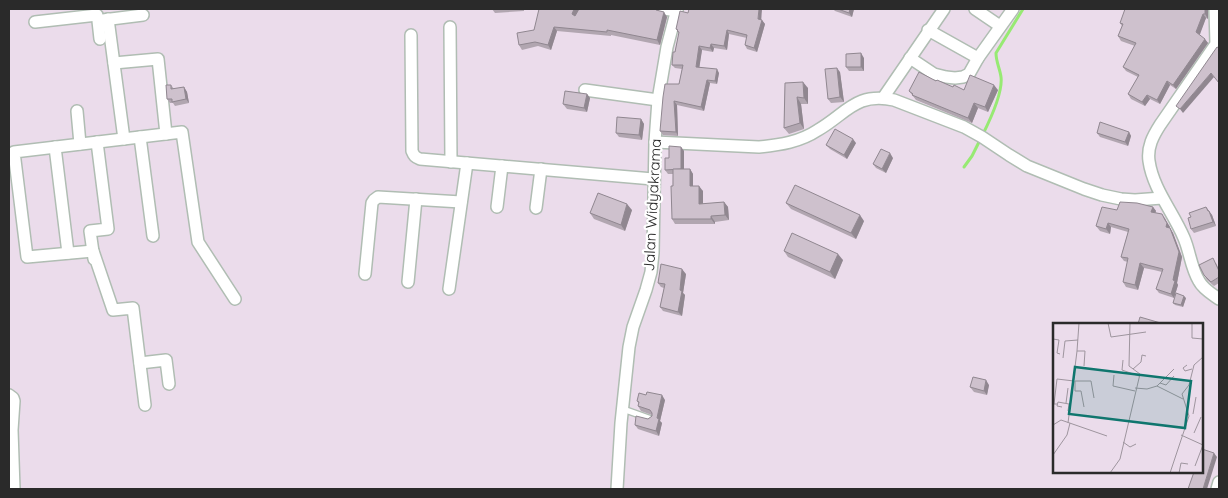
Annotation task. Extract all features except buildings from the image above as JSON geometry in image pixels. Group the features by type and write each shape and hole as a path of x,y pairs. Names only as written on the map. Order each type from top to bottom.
{"street":[{"path":"664,9 677,10"},
{"path":"883,98 944,9"},
{"path":"975,9 1000,26"},
{"path":"910,58 934,74 955,78 964,77 969,74 978,58 1013,9"},
{"path":"1215,9 1218,43 1175,102 1152,138 1149,160 1162,198 1184,238 1200,284 1219,299"},
{"name":"Jalan Widyakrama","path":"618,489 622,409 629,347 633,327 646,290 653,243 653,179 658,100 667,47 677,10"},
{"path":"35,22 100,16 144,15"},
{"path":"100,16 100,39"},
{"path":"100,16 114,63 124,139"},
{"path":"450,27 451,162"},
{"path":"928,30 978,58"},
{"path":"411,35 412,151 416,158 653,179"},
{"path":"114,63 158,60 166,134"},
{"path":"585,90 658,100"},
{"path":"655,142 759,147 782,144 818,131 861,101 883,98 894,100 964,127 1027,166 1065,182 1102,195 1121,199 1162,198"},
{"path":"77,111 80,144"},
{"path":"93,251 27,257 11,152 182,132 198,242 235,299"},
{"path":"140,137 153,236"},
{"path":"97,142 108,229 90,231 99,295 108,294 114,310 134,308 145,405"},
{"path":"55,147 68,253"},
{"path":"449,289 467,163"},
{"path":"497,207 502,166"},
{"path":"536,208 541,170"},
{"path":"366,274 372,203 374,200 378,197 461,202"},
{"path":"408,282 416,199"},
{"path":"140,363 166,360 169,384"},
{"path":"9,395 14,401 12,430 14,489"},
{"path":"1217,489 1219,482"}],"lane":[{"path":"622,409 651,419"}],"waterway":[{"path":"983,134 1000,91 1001,77 996,53 1023,9"},
{"path":"964,167 980,140"}]}
